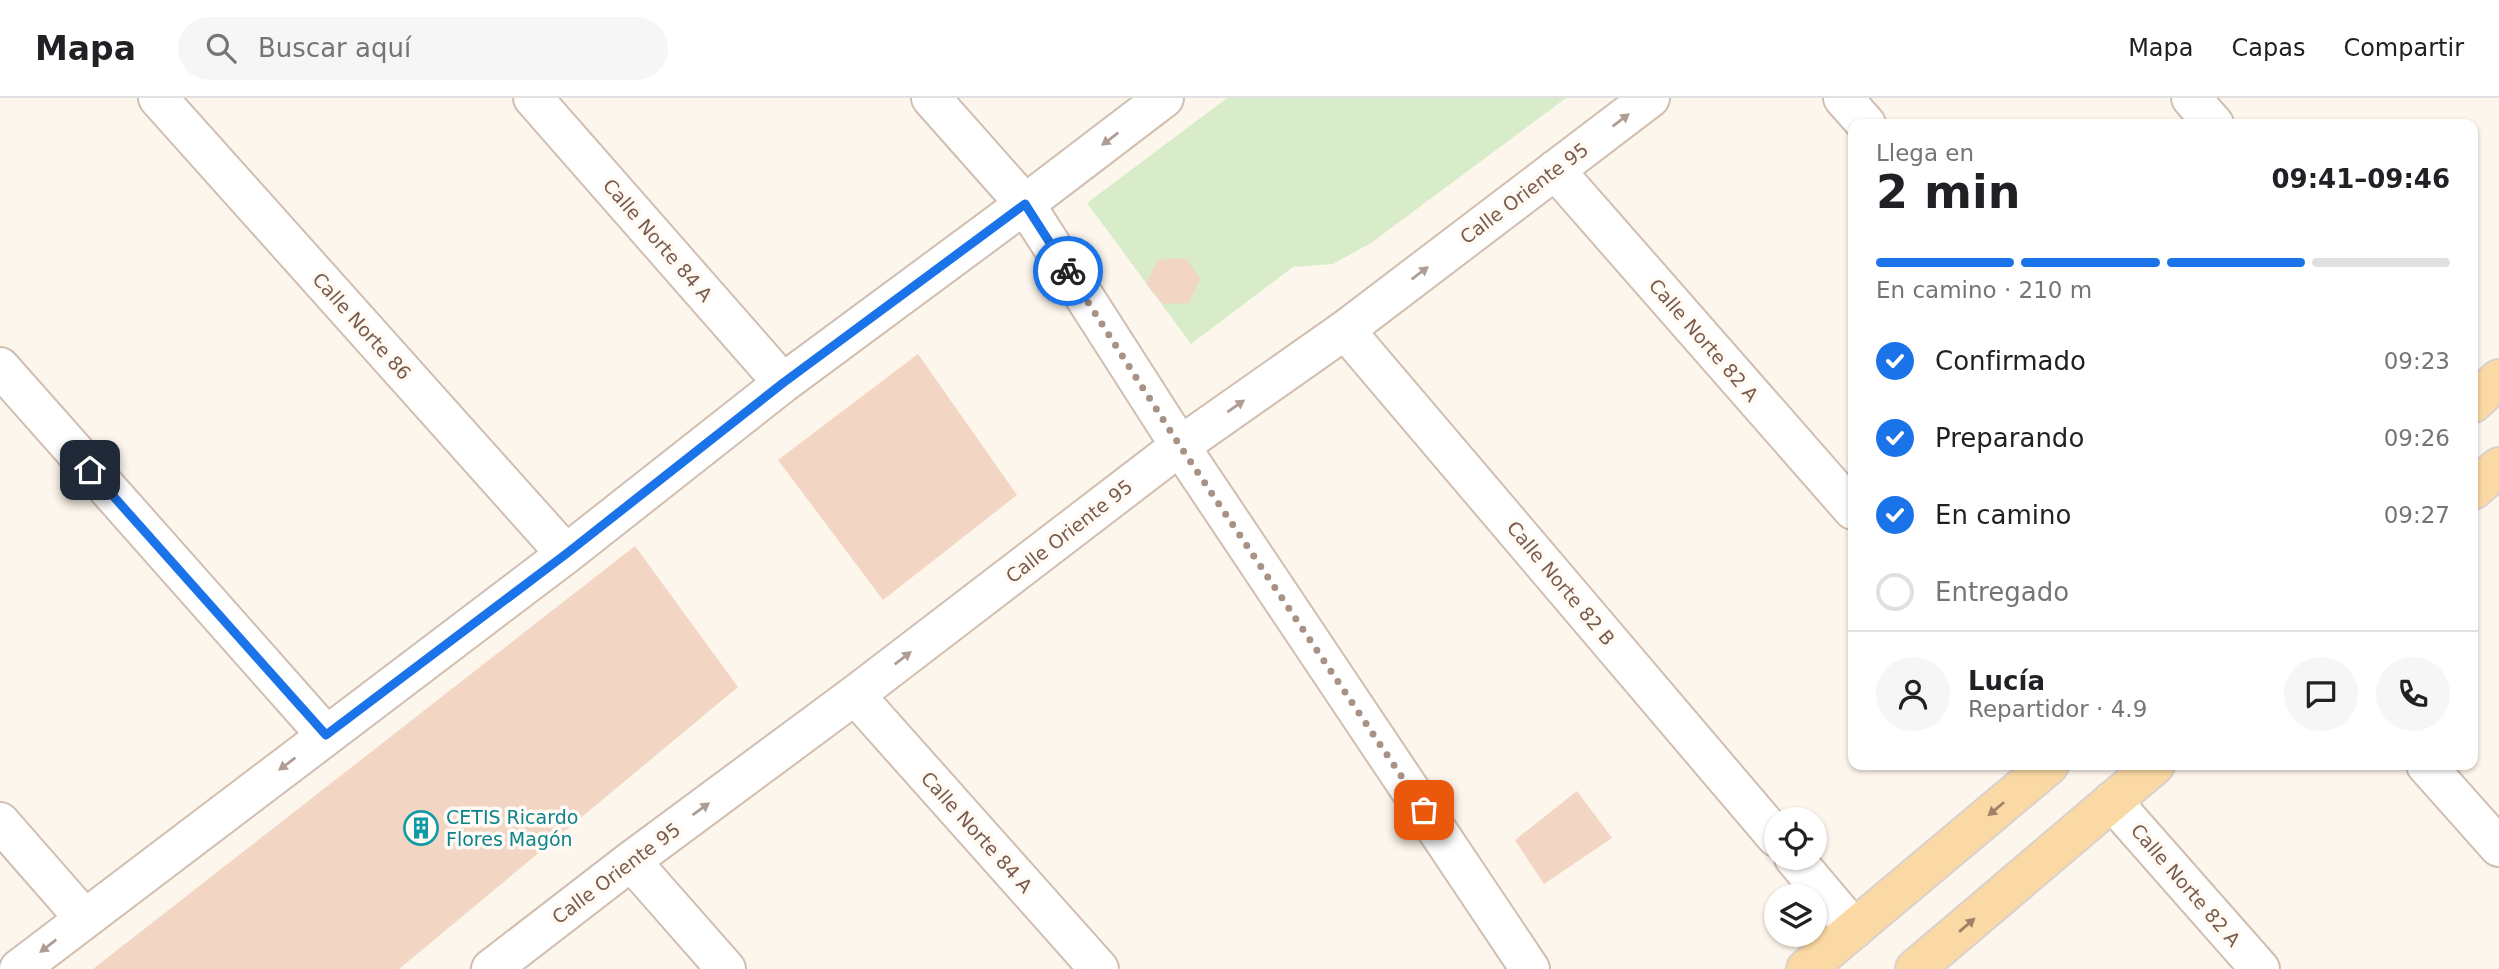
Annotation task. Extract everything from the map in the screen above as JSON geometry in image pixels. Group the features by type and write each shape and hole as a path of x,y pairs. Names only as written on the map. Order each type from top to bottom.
{"main road":[{"path":"2478,398 2499,379"},
{"path":"2478,486 2499,467"},
{"path":"1806,969 2043,770"},
{"path":"1915,969 2149,770"}],"street":[{"name":"Calle Norte 86","path":"158,98 566,554"},
{"name":"Calle Norte 84 A","path":"533,98 783,383"},
{"path":"931,98 1025,204 1180,446 1530,969"},
{"path":"19,969 566,554 783,383 1164,98"},
{"name":"Calle Oriente 95","path":"491,969 1180,446 1345,330 1650,98"},
{"path":"1843,98 1862,119"},
{"path":"2191,98 2210,119"},
{"name":"Calle Norte 82 A","path":"1555,170 1848,504"},
{"name":"Calle Norte 82 B","path":"1345,330 1764,823"},
{"path":"0,368 326,735"},
{"name":"Calle Norte 84 A","path":"855,695 1099,969"},
{"path":"2430,770 2499,847"},
{"name":"Calle Norte 82 A","path":"2112,801 2260,969"},
{"path":"0,822 85,918"},
{"path":"631,861 726,969"},
{"path":"1804,870 1854,929"}],"green space":[{"path":"1227,98 1566,98 1371,243 1333,264 1293,267 1191,344 1087,203"}],"building":[{"path":"1186,258 1200,279 1189,303 1163,304 1146,284 1158,260"},
{"path":"918,354 1017,495 883,600 778,460"},
{"name":"CETIS Ricardo Flores Magón","path":"635,546 738,687 399,969 93,969"},
{"path":"1577,791 1612,838 1544,884 1515,840"}],"way so far":[{"path":"1068,271 1180,446 1424,810"}],"place":[{"name":"CETIS Ricardo Flores Magón","path":"421,828"}],"route":[{"path":"90,470 326,735 566,554 783,383 1025,204 1068,271"}]}
